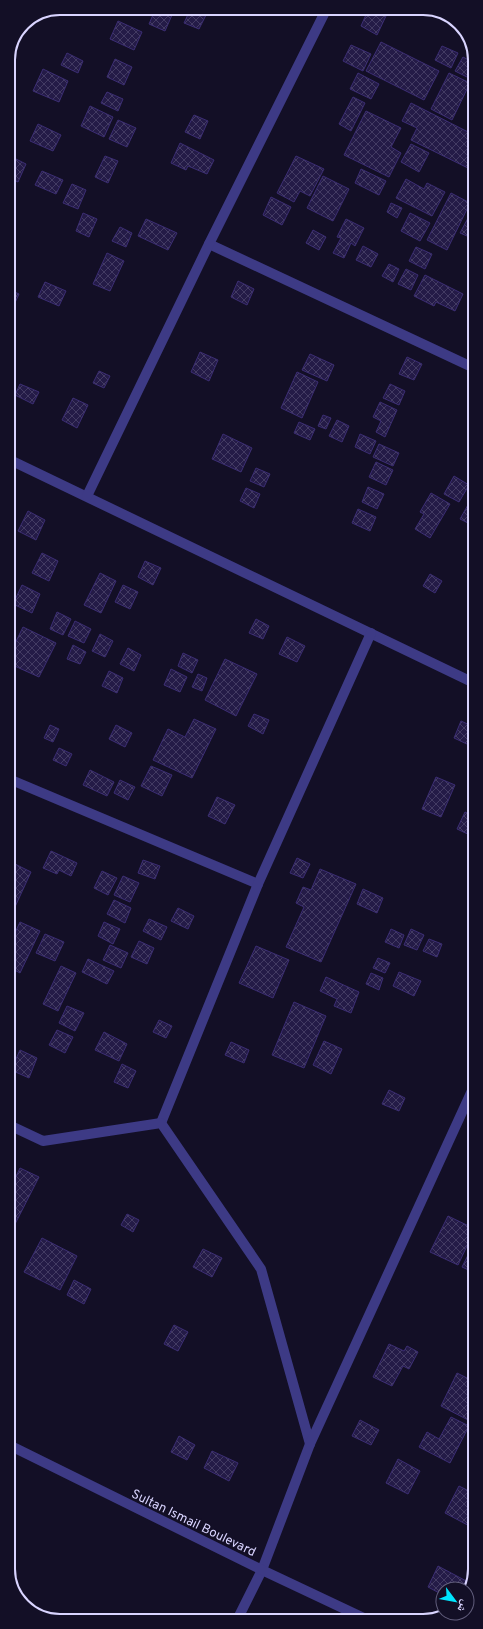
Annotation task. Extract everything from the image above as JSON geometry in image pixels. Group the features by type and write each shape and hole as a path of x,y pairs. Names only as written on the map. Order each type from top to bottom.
{"street":[{"path":"87,496 209,244 324,15"},
{"path":"209,244 468,365"},
{"path":"15,462 468,680"},
{"path":"161,1123 258,884 371,633"},
{"path":"15,782 258,884"},
{"path":"240,1614 262,1570 310,1444 468,1099"},
{"path":"15,1128 43,1141 161,1123"},
{"path":"161,1123 260,1270 310,1444"},
{"name":"Sultan Ismail Boulevard","path":"15,1448 262,1570 355,1614"}],"building":[{"path":"153,15 172,15 165,31 149,24"},
{"path":"188,15 206,15 199,29 184,23"},
{"path":"366,15 386,16 377,35 361,26"},
{"path":"118,21 142,32 134,50 110,39"},
{"path":"381,42 439,71 424,100 366,71"},
{"path":"351,45 371,54 363,71 343,61"},
{"path":"442,46 458,53 451,68 435,60"},
{"path":"67,53 83,61 78,73 61,65"},
{"path":"463,57 468,60 468,78 455,71"},
{"path":"115,59 132,67 124,85 107,77"},
{"path":"43,69 68,81 59,102 33,91"},
{"path":"358,73 379,84 371,99 350,89"},
{"path":"449,73 468,82 468,87 452,120 431,109"},
{"path":"107,92 123,99 118,111 101,103"},
{"path":"353,97 365,103 351,131 339,124"},
{"path":"411,103 468,132 468,168 411,140 417,128 402,121"},
{"path":"90,106 113,117 104,137 81,126"},
{"path":"366,111 401,128 391,147 401,153 389,177 344,155"},
{"path":"194,115 208,121 200,139 185,132"},
{"path":"118,120 136,128 127,147 109,139"},
{"path":"38,124 61,135 53,151 30,141"},
{"path":"180,143 214,160 207,174 188,166 186,170 171,163"},
{"path":"411,144 429,153 419,172 401,162"},
{"path":"105,156 118,161 108,183 95,177"},
{"path":"296,156 324,169 310,196 300,191 294,202 277,193"},
{"path":"15,158 26,164 18,182 15,180"},
{"path":"361,169 386,181 379,195 355,183"},
{"path":"42,171 63,180 56,194 35,185"},
{"path":"323,176 349,189 333,221 307,208"},
{"path":"406,179 424,189 427,183 445,192 432,216 396,198"},
{"path":"72,184 86,190 78,209 63,203"},
{"path":"451,193 468,202 468,207 447,250 427,240"},
{"path":"271,197 291,207 282,225 263,215"},
{"path":"391,203 402,208 397,218 387,212"},
{"path":"83,213 97,219 89,237 76,231"},
{"path":"410,213 430,223 420,241 401,231"},
{"path":"468,218 468,236 460,233"},
{"path":"146,219 177,233 168,250 138,236"},
{"path":"346,219 364,228 355,246 351,243 344,258 333,253 341,238 337,237"},
{"path":"120,227 132,233 126,247 112,241"},
{"path":"313,230 326,237 319,250 306,243"},
{"path":"363,246 378,254 371,267 356,260"},
{"path":"416,247 432,254 425,269 409,261"},
{"path":"107,253 124,261 110,291 93,284"},
{"path":"389,264 399,269 393,282 382,276"},
{"path":"406,269 418,275 411,290 398,284"},
{"path":"425,275 463,294 455,311 436,302 434,306 414,296"},
{"path":"238,281 254,289 247,305 231,297"},
{"path":"45,282 66,291 59,306 38,297"},
{"path":"15,292 19,294 15,303"},
{"path":"200,352 218,360 209,381 191,372"},
{"path":"310,354 334,365 327,381 302,370"},
{"path":"407,357 422,364 414,380 399,374"},
{"path":"99,371 110,376 104,388 93,383"},
{"path":"297,372 318,382 302,418 281,408"},
{"path":"20,384 39,392 33,404 15,395"},
{"path":"390,384 405,391 399,405 383,398"},
{"path":"73,398 88,405 77,428 62,420"},
{"path":"380,402 397,410 385,437 376,432 381,421 373,417"},
{"path":"323,415 331,418 326,429 318,426"},
{"path":"337,420 349,426 342,442 329,436"},
{"path":"299,422 315,429 310,440 294,433"},
{"path":"223,434 252,448 241,472 212,459"},
{"path":"360,434 376,441 370,454 355,447"},
{"path":"379,444 399,453 393,466 373,457"},
{"path":"376,462 393,470 386,485 369,477"},
{"path":"256,468 270,474 264,487 250,481"},
{"path":"454,476 468,484 459,502 444,494"},
{"path":"368,487 384,494 377,509 362,502"},
{"path":"246,488 260,494 254,508 240,501"},
{"path":"431,493 450,504 430,538 415,529 424,514 420,512"},
{"path":"468,505 468,523 460,519"},
{"path":"358,509 376,517 370,531 352,523"},
{"path":"28,511 45,520 36,540 18,531"},
{"path":"42,553 58,561 49,581 32,573"},
{"path":"145,561 161,568 153,585 138,577"},
{"path":"100,573 116,581 101,613 84,605"},
{"path":"430,574 442,581 435,593 423,586"},
{"path":"22,585 40,594 32,613 15,605 15,600"},
{"path":"123,585 138,592 130,609 115,602"},
{"path":"57,612 71,619 63,635 50,629"},
{"path":"256,619 269,626 263,639 249,633"},
{"path":"75,621 91,629 84,643 68,636"},
{"path":"23,627 56,643 39,677 15,666 15,644"},
{"path":"100,634 113,641 105,657 92,651"},
{"path":"287,637 305,646 297,662 279,654"},
{"path":"73,645 86,652 80,664 67,659"},
{"path":"128,648 141,655 134,671 120,664"},
{"path":"183,653 198,660 192,673 178,666"},
{"path":"225,659 257,674 236,716 205,700"},
{"path":"171,669 187,677 180,692 164,685"},
{"path":"109,671 123,678 117,693 102,686"},
{"path":"198,674 207,678 202,691 192,687"},
{"path":"254,714 269,720 263,734 248,726"},
{"path":"194,719 216,729 192,778 153,760 168,729 185,737"},
{"path":"461,721 468,724 468,745 454,738"},
{"path":"50,725 59,729 53,742 44,738"},
{"path":"116,725 132,733 125,747 109,739"},
{"path":"59,748 72,754 66,766 53,760"},
{"path":"151,766 172,775 162,796 141,786"},
{"path":"90,770 114,782 107,796 83,785"},
{"path":"436,777 455,785 441,817 422,809"},
{"path":"120,780 135,787 128,800 114,793"},
{"path":"217,797 235,805 225,824 208,816"},
{"path":"465,812 468,813 468,834 457,829"},
{"path":"51,851 77,863 71,876 59,870 57,874 43,868"},
{"path":"297,858 310,864 303,878 290,873"},
{"path":"143,860 160,866 155,879 138,873"},
{"path":"15,864 31,872 15,907"},
{"path":"320,869 356,884 321,962 286,947 304,907 296,903 303,887 311,890"},
{"path":"102,871 117,878 108,895 94,888"},
{"path":"123,876 139,883 130,902 114,895"},
{"path":"363,889 383,898 377,913 357,904"},
{"path":"114,900 131,908 125,923 107,914"},
{"path":"178,908 194,916 188,929 171,921"},
{"path":"149,919 167,927 161,940 143,931"},
{"path":"20,922 40,931 20,973 15,970 15,933"},
{"path":"104,922 120,929 113,944 98,936"},
{"path":"391,929 404,935 399,948 385,942"},
{"path":"411,929 424,935 417,950 404,945"},
{"path":"45,934 64,942 55,961 36,953"},
{"path":"429,939 442,944 437,957 423,951"},
{"path":"139,941 154,948 147,964 131,957"},
{"path":"110,945 128,953 121,968 103,960"},
{"path":"256,946 289,960 273,998 239,983"},
{"path":"378,958 390,963 385,973 373,968"},
{"path":"88,959 114,971 107,984 82,972"},
{"path":"61,966 76,973 58,1011 43,1004"},
{"path":"399,972 421,981 414,996 393,986"},
{"path":"371,973 383,978 379,990 366,984"},
{"path":"326,977 359,992 351,1013 334,1006 337,999 320,991"},
{"path":"294,1002 326,1016 304,1068 272,1055"},
{"path":"67,1006 84,1013 75,1031 59,1023"},
{"path":"159,1020 172,1026 166,1038 153,1032"},
{"path":"57,1030 73,1037 65,1053 49,1045"},
{"path":"104,1032 127,1044 119,1061 95,1050"},
{"path":"324,1041 342,1049 331,1074 313,1065"},
{"path":"231,1042 249,1050 244,1063 225,1055"},
{"path":"20,1050 37,1058 29,1078 15,1072 15,1061"},
{"path":"122,1064 136,1071 128,1088 114,1082"},
{"path":"389,1090 405,1098 399,1111 382,1104"},
{"path":"20,1168 39,1177 15,1224 15,1178"},
{"path":"127,1214 139,1220 133,1232 121,1225"},
{"path":"448,1216 468,1226 468,1244 458,1265 430,1252"},
{"path":"42,1238 77,1256 60,1290 24,1272"},
{"path":"203,1249 222,1258 212,1277 193,1267"},
{"path":"468,1255 468,1270 462,1267"},
{"path":"74,1280 91,1289 84,1304 67,1295"},
{"path":"174,1325 188,1332 178,1351 164,1344"},
{"path":"389,1344 404,1351 407,1346 418,1352 409,1369 403,1366 392,1386 373,1377"},
{"path":"457,1373 468,1378 468,1420 441,1406"},
{"path":"451,1417 468,1426 450,1463 419,1447 427,1432 439,1439"},
{"path":"360,1420 379,1430 371,1445 352,1436"},
{"path":"179,1436 195,1445 187,1460 171,1452"},
{"path":"212,1451 238,1463 229,1481 204,1468"},
{"path":"398,1459 420,1471 408,1494 386,1483"},
{"path":"459,1486 468,1490 468,1525 445,1513"},
{"path":"438,1566 466,1581 435,1581 435,1591 428,1587"}]}
